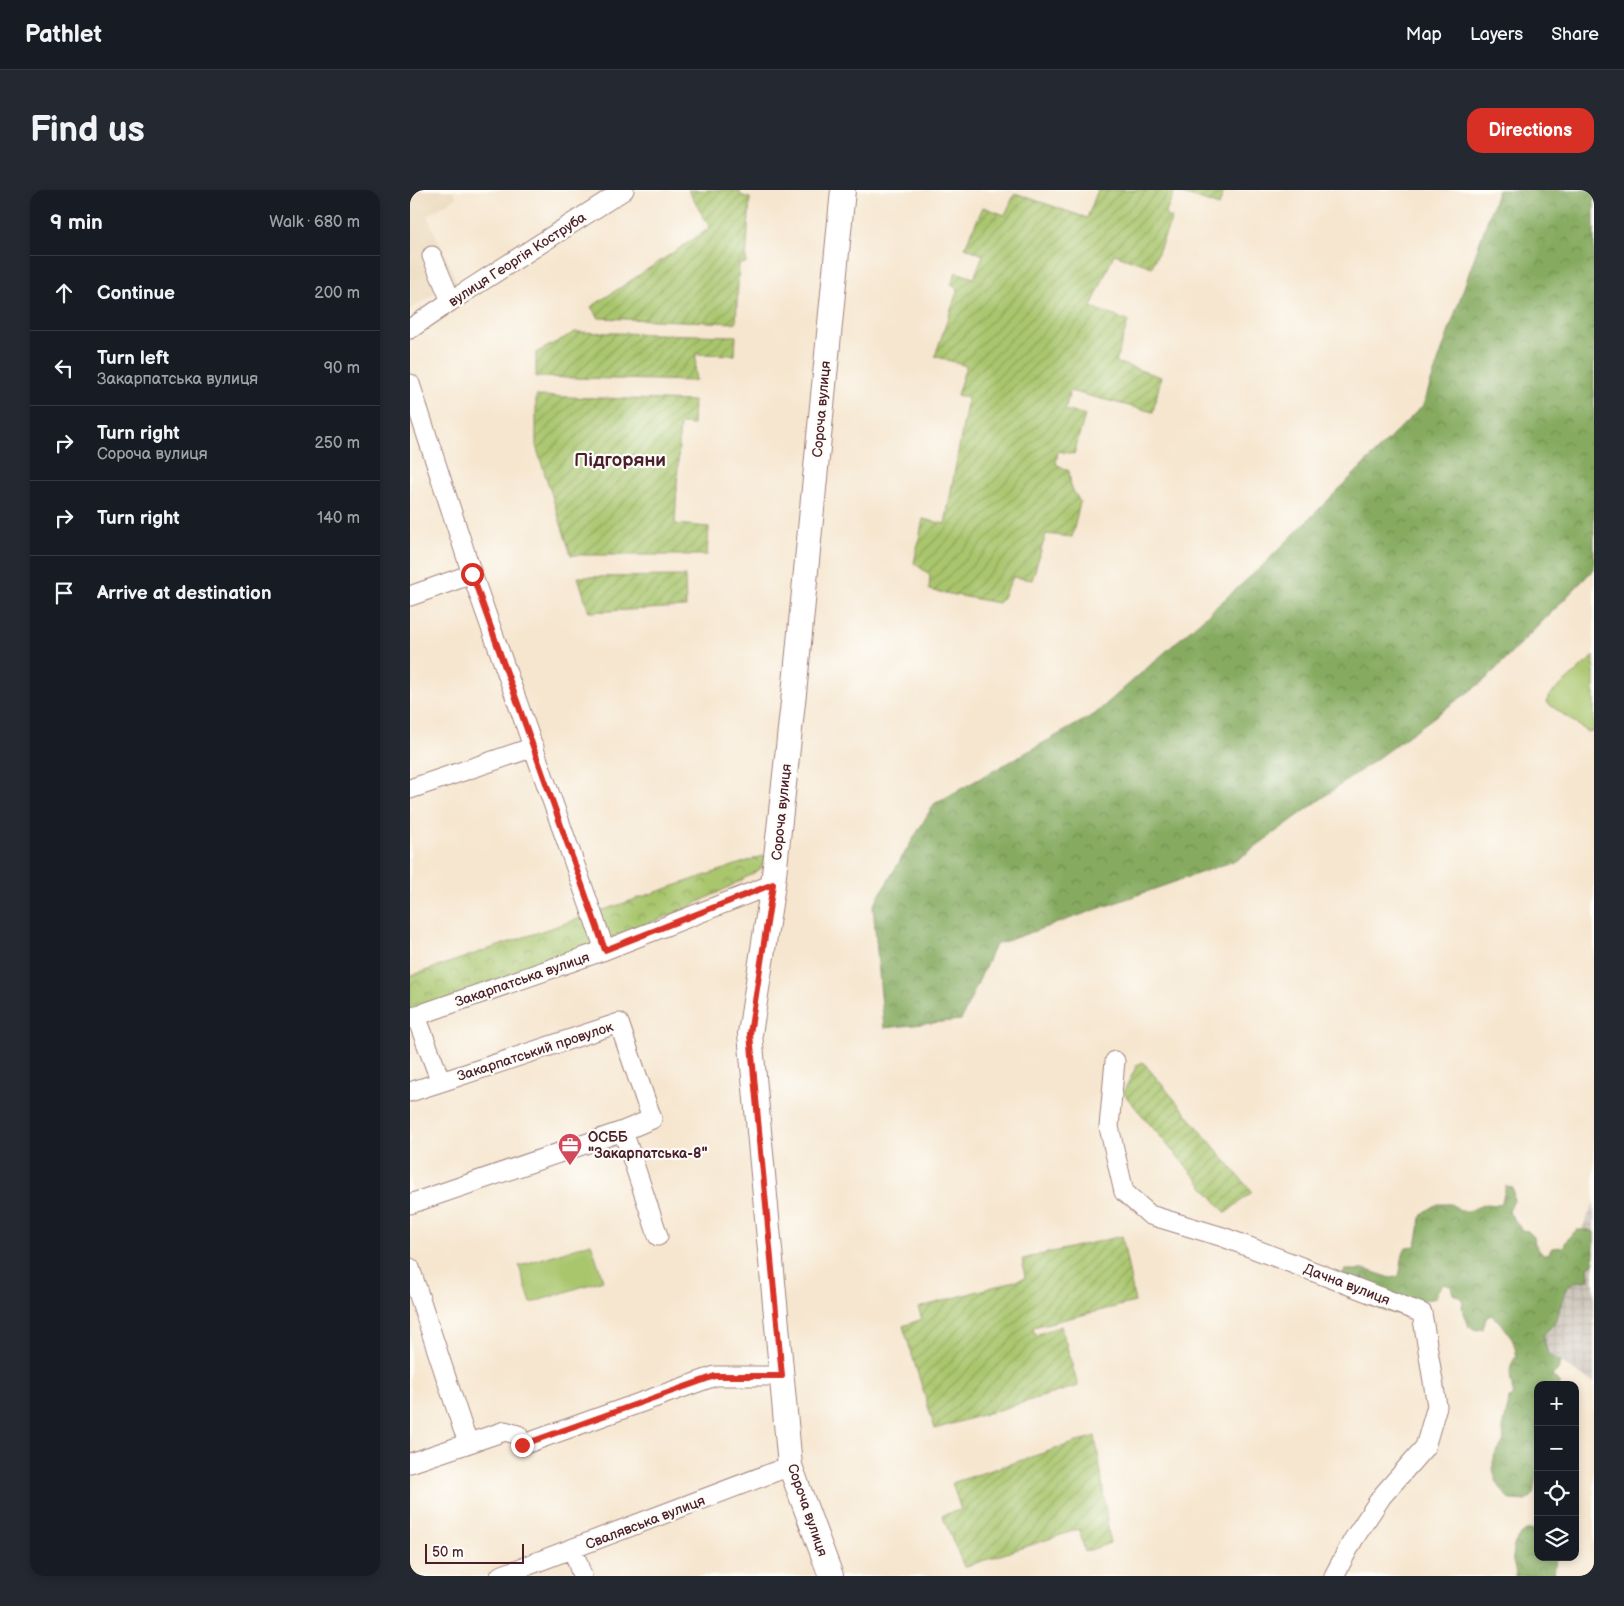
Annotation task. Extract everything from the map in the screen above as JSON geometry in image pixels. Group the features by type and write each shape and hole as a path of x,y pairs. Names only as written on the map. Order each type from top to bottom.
{"main road":[{"name":"Сороча вулиця","path":"832,1576 790,1466 750,1034 773,884 795,684 842,190"}],"street":[{"name":"вулиця Георгія Коструба","path":"410,329 624,190"},
{"path":"432,256 451,301"},
{"path":"412,395 472,574 605,950"},
{"path":"410,596 472,574"},
{"path":"410,789 534,747"},
{"name":"Закарпатська вулиця","path":"413,1017 605,950 773,884"},
{"name":"Закарпатський провулок","path":"413,1017 441,1082"},
{"name":"Закарпатський провулок","path":"410,1092 619,1023 652,1119 623,1131 410,1204"},
{"name":"Дачна вулиця","path":"1115,1061 1109,1127 1124,1192 1150,1215 1222,1237 1422,1314 1437,1406 1425,1447 1382,1496 1353,1540 1334,1576"},
{"path":"623,1131 658,1236"},
{"path":"410,1268 469,1443"},
{"path":"410,1463 505,1431 518,1435 522,1445 715,1376 782,1376"},
{"name":"Свалявська вулиця","path":"500,1576 790,1466"},
{"path":"573,1549 582,1576"}],"shaded area":[{"path":"410,190 452,190 457,197 427,216 457,281 410,309"},
{"path":"1594,1203 1594,1383 1540,1350 1551,1296"}],"green space":[{"path":"688,190 740,190 740,195 750,198 746,263 739,264 736,323 599,318 591,307 710,228"},
{"path":"1098,190 1224,190 1219,206 1175,191 1165,215 1172,218 1152,267 1114,254 1091,307 1128,321 1116,362 1161,377 1153,412 1070,391 1065,410 1085,415 1074,454 1058,451 1056,464 1069,471 1071,487 1080,502 1072,537 1046,534 1032,580 1013,577 998,603 929,590 930,575 914,563 923,519 945,524 968,398 957,395 966,366 935,356 958,289 951,285 956,272 974,278 983,255 965,247 983,207 1005,215 1015,193 1087,218"},
{"path":"1498,190 1594,190 1594,569 1485,680 1237,860 995,945 961,1020 884,1028 873,906 934,804 1095,714 1259,569 1423,405"},
{"path":"575,332 736,336 735,355 696,354 695,381 536,377 536,353"},
{"path":"536,396 694,401 693,425 680,424 675,524 709,527 707,555 571,555 536,446"},
{"path":"685,576 686,607 589,612 578,577"},
{"path":"1594,656 1594,732 1588,732 1546,702 1550,695"},
{"path":"765,855 767,859 759,870 674,914 410,1014 410,976"},
{"path":"1143,1062 1252,1192 1226,1213 1123,1093 1137,1065"},
{"path":"1506,1186 1513,1188 1514,1201 1508,1211 1522,1230 1528,1231 1534,1237 1535,1244 1543,1254 1548,1254 1552,1248 1563,1247 1568,1238 1577,1230 1590,1230 1594,1232 1594,1262 1588,1267 1589,1280 1574,1282 1566,1288 1561,1308 1553,1325 1543,1335 1548,1355 1560,1362 1558,1370 1552,1376 1558,1381 1534,1381 1534,1489 1533,1495 1527,1501 1510,1500 1496,1481 1493,1470 1495,1455 1503,1441 1504,1421 1509,1398 1513,1395 1510,1370 1516,1357 1514,1344 1505,1328 1491,1315 1486,1318 1483,1329 1477,1330 1469,1327 1462,1307 1463,1301 1460,1297 1453,1294 1451,1286 1444,1284 1438,1290 1436,1298 1417,1301 1410,1306 1404,1315 1384,1311 1352,1294 1344,1294 1340,1285 1345,1270 1367,1270 1391,1278 1399,1276 1404,1250 1406,1247 1416,1246 1421,1218 1426,1211 1438,1204 1451,1204 1460,1211 1469,1211 1485,1204 1501,1205"},
{"path":"1122,1236 1135,1302 1033,1327 1035,1335 1061,1326 1078,1386 935,1429 903,1326 922,1319 918,1308 1025,1278 1022,1259"},
{"path":"591,1243 603,1280 531,1303 519,1266"},
{"path":"1095,1436 1110,1543 1085,1552 1079,1529 964,1567 942,1515 961,1510 952,1483"},
{"path":"1528,1530 1534,1530 1534,1561 1556,1561 1554,1576 1515,1576 1516,1572 1513,1562 1514,1546 1520,1535"}],"place":[{"name":"ОСББ \"Закарпатська-8\"","path":"570,1166"}],"district":[{"name":"Підгоряни","path":"620,459"}],"route":[{"path":"472,574 605,950 773,884 750,1034 782,1376 715,1376 522,1445"}]}
